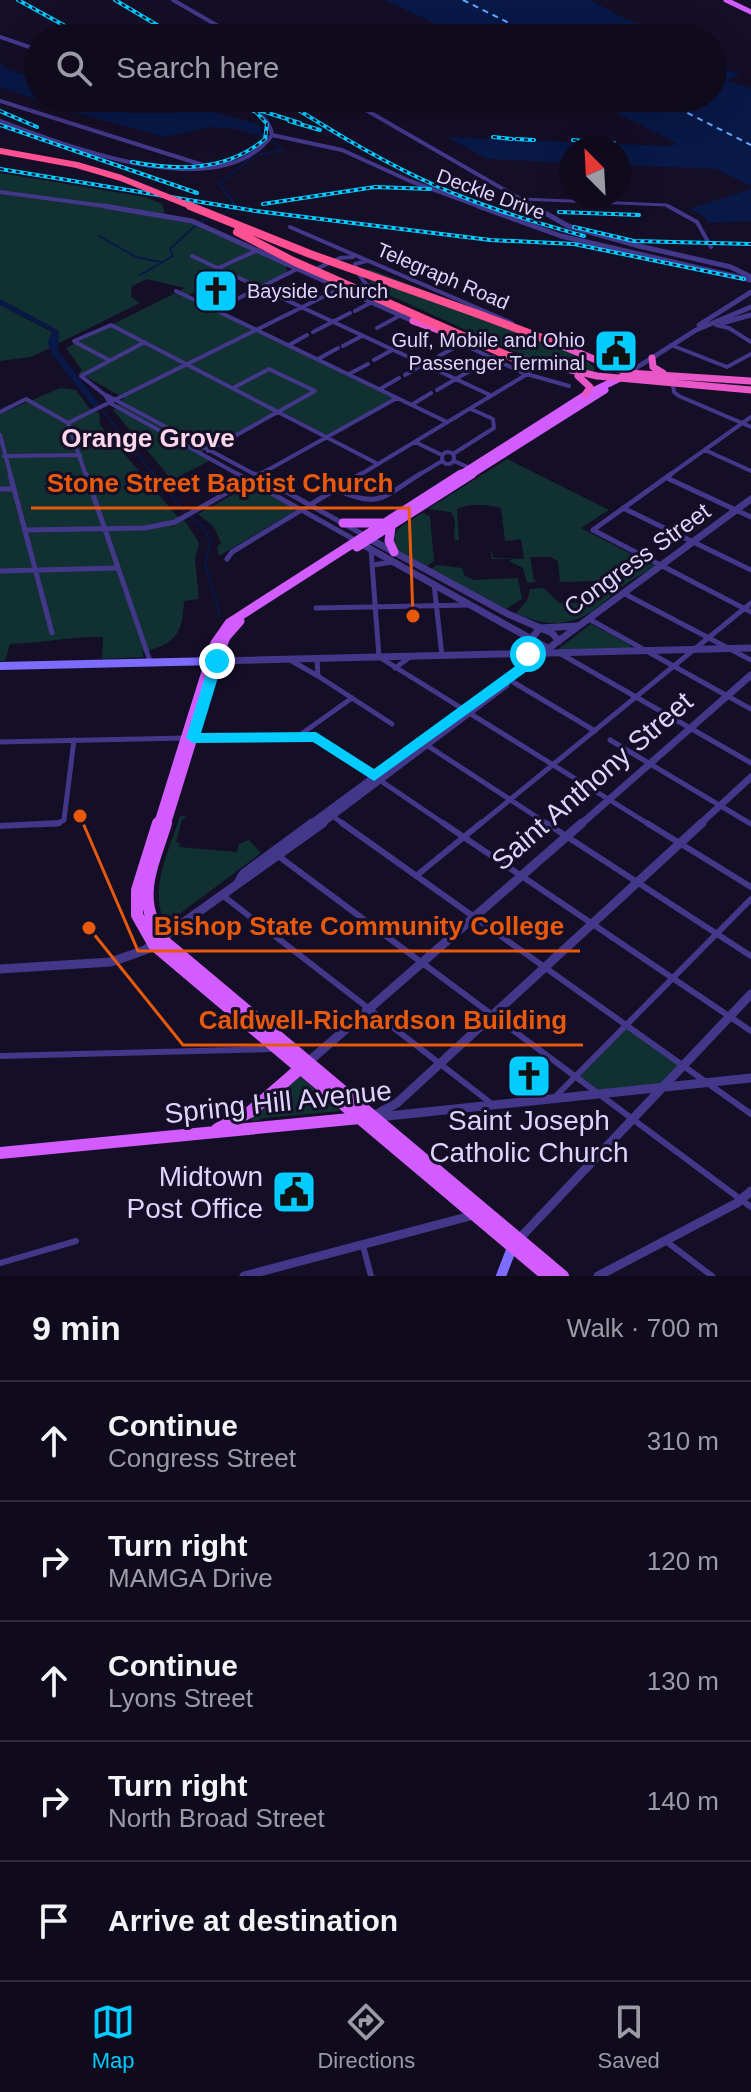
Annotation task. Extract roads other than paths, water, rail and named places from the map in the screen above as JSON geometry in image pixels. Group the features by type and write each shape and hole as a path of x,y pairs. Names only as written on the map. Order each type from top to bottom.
{"highway":[{"path":"0,152 77,165 121,178 310,254 555,343"},
{"path":"0,152 119,183 241,234 293,261 513,358"},
{"path":"413,321 513,358 612,384 751,381"},
{"name":"Telegraph Road","path":"555,343 653,384"},
{"path":"652,358 656,370 674,381"},
{"path":"575,375 628,373 751,390"},
{"path":"575,375 589,384 585,395"}],"main road":[{"path":"726,0 751,12"},
{"path":"343,523 388,524 508,452 628,373"},
{"path":"304,1066 276,1049 158,941 137,915 137,890 213,661 226,637 243,619 365,542 451,480 585,395 612,384"},
{"path":"508,452 508,448 543,422"},
{"path":"451,480 508,452"},
{"path":"388,524 394,557"},
{"path":"0,666 213,661"},
{"path":"158,941 515,1243 547,1276"},
{"name":"Saint Anthony Street","path":"205,1134 245,1116 304,1066"},
{"path":"365,1118 474,1215 563,1276"},
{"name":"Spring Hill Avenue","path":"0,1153 365,1118"},
{"path":"501,1276 515,1243"}],"street":[{"path":"173,0 215,24"},
{"path":"0,37 24,45"},
{"path":"0,101 24,109"},
{"path":"35,112 206,166"},
{"path":"0,121 127,164 155,169 206,166 250,154 272,135 271,123 264,116 252,112"},
{"path":"370,112 568,226 731,267 751,279"},
{"name":"Deckle Drive","path":"272,135 342,150 410,181 561,236 751,279"},
{"path":"0,192 165,214 192,221 529,373 569,386"},
{"path":"522,199 666,205 697,222 711,247"},
{"name":"Telegraph Road","path":"290,227 555,343"},
{"path":"218,269 258,250"},
{"path":"192,256 491,396"},
{"path":"215,310 300,270 319,268 340,258 354,257"},
{"path":"371,262 358,262 355,266 361,281 371,290 513,358"},
{"path":"319,268 316,273 321,279"},
{"path":"68,423 341,288"},
{"path":"176,291 447,422"},
{"path":"684,337 685,332 751,292"},
{"path":"289,345 372,302"},
{"path":"628,373 696,330 751,307"},
{"path":"377,328 401,315"},
{"path":"696,330 751,315"},
{"path":"109,360 74,341 111,325 378,464"},
{"path":"716,325 729,328 738,337 751,342"},
{"path":"317,359 362,336"},
{"path":"145,342 80,374 110,403 302,510 552,633 559,641"},
{"path":"439,356 462,343"},
{"path":"671,345 727,367 751,354"},
{"path":"374,360 392,350"},
{"path":"437,390 493,357"},
{"path":"348,374 368,364"},
{"path":"379,389 424,364"},
{"path":"202,454 315,391 269,369 233,388"},
{"path":"227,559 232,552 529,373"},
{"path":"674,381 676,395 751,427"},
{"path":"412,405 431,393"},
{"path":"105,395 118,399 343,523 365,542 373,565 379,657"},
{"path":"24,530 155,527 185,518 397,398"},
{"path":"0,412 26,399 68,423 150,662"},
{"path":"454,458 494,428 493,419 471,408"},
{"path":"751,417 593,530 751,612"},
{"path":"0,435 52,633"},
{"path":"415,442 442,458 454,458 470,468"},
{"path":"704,450 751,471"},
{"path":"4,456 80,455"},
{"path":"336,489 362,501 376,501 442,458"},
{"path":"666,477 751,517"},
{"path":"0,489 13,489"},
{"name":"Congress Street","path":"545,651 751,499"},
{"path":"623,508 751,570"},
{"path":"373,565 394,557"},
{"path":"394,557 434,584 531,639 545,651 751,648"},
{"path":"0,571 118,568"},
{"path":"434,584 442,656"},
{"path":"625,594 751,660"},
{"path":"416,876 751,603"},
{"path":"316,608 470,605"},
{"path":"589,619 751,709"},
{"path":"532,657 531,639 540,628 579,626"},
{"path":"0,969 111,962 158,941 238,883 243,874 276,854 465,712 532,657 545,651"},
{"path":"559,653 751,763"},
{"path":"213,661 411,656 532,657"},
{"path":"395,668 411,656"},
{"path":"379,657 751,887"},
{"path":"289,659 392,724"},
{"path":"317,659 318,676"},
{"name":"Saint Anthony Street","path":"304,1066 751,675"},
{"path":"508,679 595,731"},
{"path":"297,737 352,698"},
{"path":"0,742 316,737 751,1031"},
{"path":"0,826 57,824 64,820 74,740"},
{"path":"610,740 751,824"},
{"path":"424,743 751,956"},
{"path":"365,1118 397,1103 751,777"},
{"path":"329,814 751,1114"},
{"path":"276,854 746,1203"},
{"path":"221,895 492,1104"},
{"path":"554,1098 751,899"},
{"path":"515,1243 751,994"},
{"path":"0,1056 276,1049"},
{"name":"Spring Hill Avenue","path":"365,1118 751,1078"},
{"path":"598,1276 746,1203 751,1191"},
{"path":"244,1276 474,1215"},
{"path":"0,1263 76,1241"},
{"path":"666,1241 712,1276"},
{"path":"362,1244 371,1276"}],"water":[{"path":"385,0 590,0 641,24 435,24"},
{"path":"0,63 24,75 24,95 0,87"},
{"path":"727,70 741,74 727,81"},
{"path":"727,81 751,88 751,186 716,169 631,165 631,144 671,146 676,143 615,112 727,112"},
{"path":"74,112 213,112 258,124 264,137 212,127 164,137"},
{"path":"447,137 559,142 559,162 487,159"},
{"path":"751,189 751,221 708,223 704,216 689,209"},
{"path":"0,299 59,331 58,351 100,405 95,408 91,404 52,354 48,343 52,331 0,305"}],"waterway":[{"path":"256,155 282,150 273,141"},
{"path":"221,215 236,205 219,184 252,157"},
{"path":"201,222 211,218"},
{"path":"140,275 173,256 170,249 196,225"},
{"path":"99,236 136,257 161,262"},
{"path":"101,409 185,513"},
{"path":"190,517 200,524 211,541 205,562 220,616"}],"railway":[{"path":"18,0 62,24"},
{"path":"115,0 155,24"},
{"path":"0,111 37,127"},
{"path":"132,162 185,167 219,163 235,157 265,139 267,124 256,112"},
{"path":"265,112 300,123"},
{"path":"302,112 399,168 457,195 584,236"},
{"path":"289,121 320,130"},
{"path":"0,125 197,193"},
{"path":"493,137 512,139"},
{"path":"516,139 534,140"},
{"path":"0,169 256,211 490,240 574,244 744,279"},
{"path":"263,204 375,187 430,189"},
{"path":"559,212 639,215"},
{"path":"574,227 634,241 751,244"}],"place":[{"name":"Bayside Church","path":"216,291"},
{"name":"Gulf, Mobile and Ohio Passenger Terminal","path":"616,351"},
{"name":"Stone Street Baptist Church","path":"413,616"},
{"name":"Bishop State Community College","path":"80,816"},
{"name":"Caldwell-Richardson Building","path":"89,928"},
{"name":"Saint Joseph Catholic Church","path":"529,1076"},
{"name":"Midtown Post Office","path":"294,1192"}],"district":[{"name":"Orange Grove","path":"148,438"}]}
